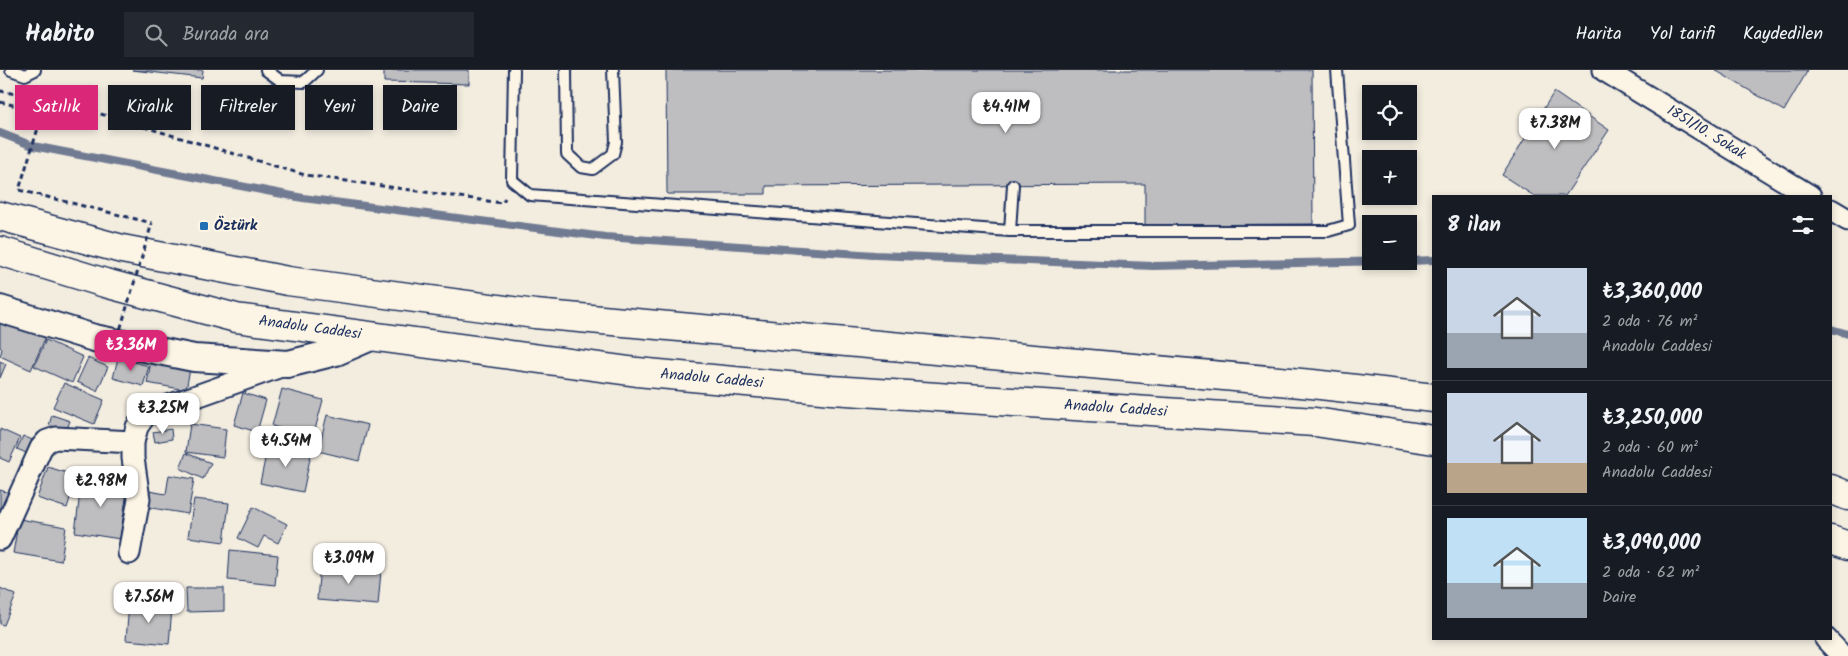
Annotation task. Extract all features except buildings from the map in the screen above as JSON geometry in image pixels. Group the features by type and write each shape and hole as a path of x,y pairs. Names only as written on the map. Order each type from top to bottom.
{"highway":[{"path":"0,216 122,250 278,279 525,312 1312,384 1432,398"},
{"name":"Anadolu Caddesi","path":"0,251 104,283 236,318 637,372 832,390 1315,422 1432,440"},
{"path":"1832,488 1848,496"},
{"path":"1832,540 1848,546"}],"street":[{"name":"1851/10. Sokak","path":"1604,70 1636,78 1809,195"},
{"path":"1832,211 1848,220"},
{"path":"0,309 94,338 194,358 288,364"},
{"path":"129,553 139,499 133,458 133,442 137,427 146,414 288,364 336,352 374,336"},
{"path":"0,539 47,441 56,438 133,442"},
{"path":"1827,640 1842,656"}],"lane":[{"path":"11,70 25,75 35,70"},
{"path":"266,70 281,81 304,82 316,70"},
{"path":"514,70 512,180 530,195 1010,231 1328,231 1349,225 1337,70"},
{"path":"566,70 567,154 581,167 593,169 613,154 616,142 614,70"},
{"path":"1010,231 1013,185"}],"path":[{"path":"0,92 74,106 305,175 502,203 517,184"},
{"path":"0,102 43,112 19,190 152,223 118,337"}],"waterway":[{"path":"0,133 33,146 303,198 605,237 875,255 1153,266 1362,262"},
{"path":"1417,261 1432,260"},
{"path":"1832,329 1848,334"}],"place":[{"name":"Öztürk","path":"204,226"}]}
